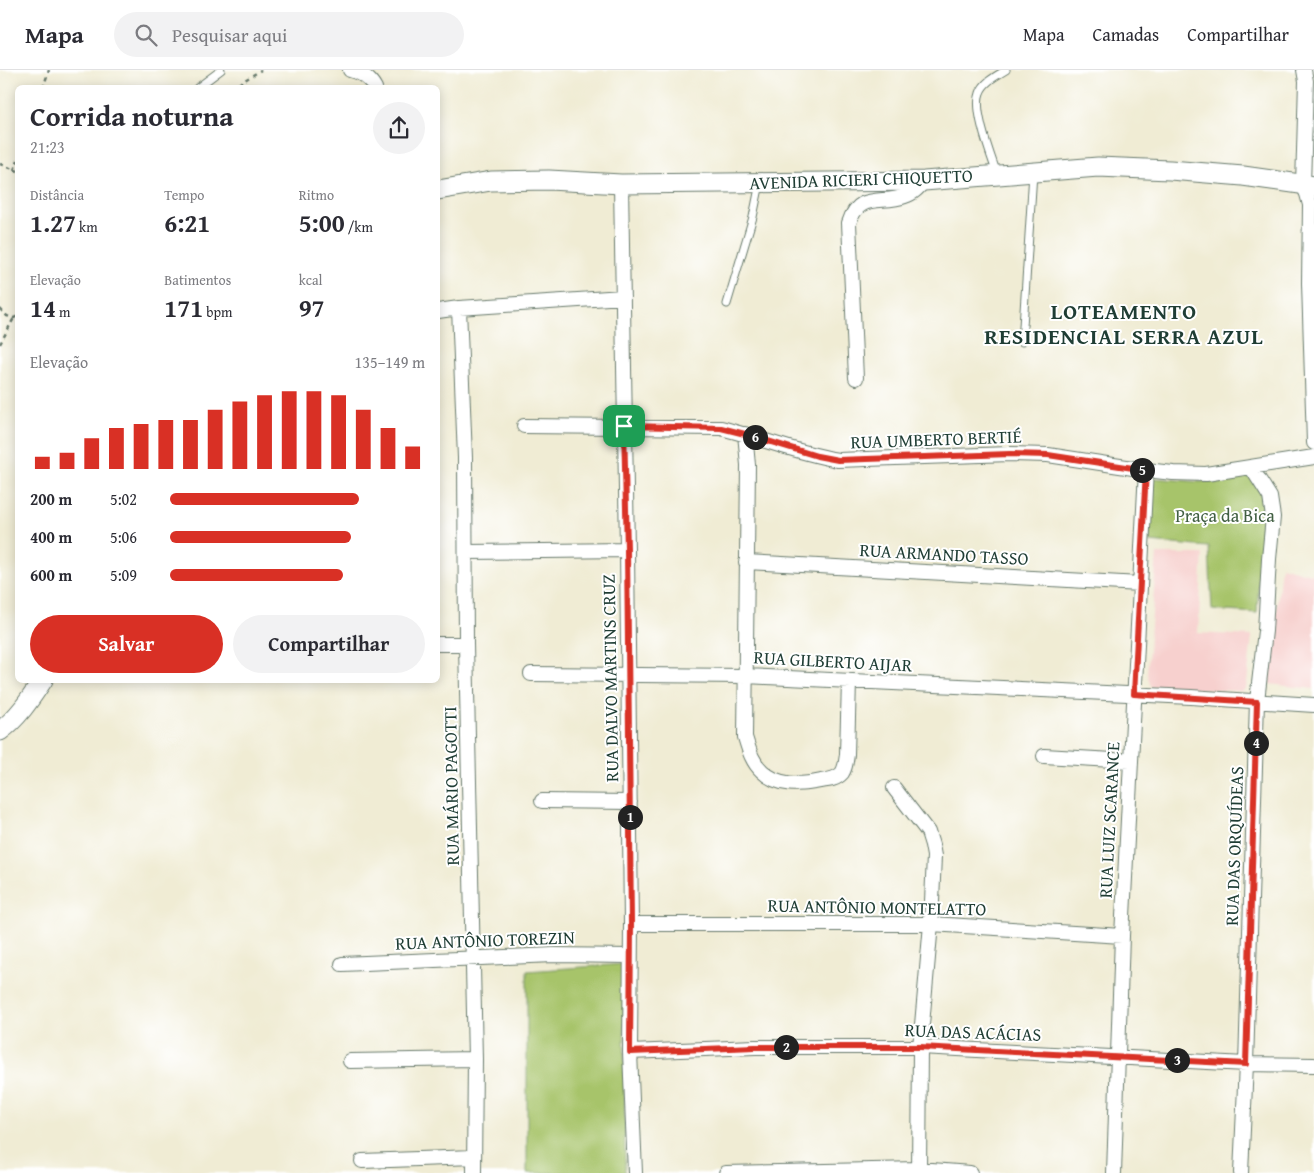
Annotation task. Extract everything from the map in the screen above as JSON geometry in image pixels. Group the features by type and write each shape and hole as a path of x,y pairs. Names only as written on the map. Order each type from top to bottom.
{"street":[{"path":"350,70 364,75 374,85"},
{"path":"1304,70 1306,81 1307,194 1310,205 1314,443"},
{"name":"AVENIDA RICIERI CHIQUETTO","path":"440,190 491,181 550,180 621,184 924,182 1098,167 1243,176 1308,185"},
{"path":"856,378 849,223 852,214 859,206 867,202 904,197 914,192 924,182"},
{"name":"RUA DALVO MARTINS CRUZ","path":"621,184 630,802 630,1052 635,1173"},
{"path":"440,311 623,298"},
{"name":"RUA MÁRIO PAGOTTI","path":"459,308 464,458 475,1058 474,1173"},
{"name":"RUA UMBERTO BERTIÉ","path":"524,426 721,428 817,456 838,460 1010,454 1048,455 1146,470 1206,474 1314,457"},
{"path":"745,434 748,465 745,737 751,757 762,771 774,780 789,784 808,784 835,778 842,773 847,759 848,681"},
{"name":"RUA DAS ORQUÍDEAS","path":"1242,1173 1257,702 1265,631 1268,559 1273,517 1270,497 1251,467"},
{"name":"RUA LUIZ SCARANCE","path":"1114,1173 1122,936 1146,470"},
{"path":"466,552 627,550"},
{"name":"RUA ARMANDO TASSO","path":"746,562 1140,584"},
{"path":"440,644 466,644"},
{"name":"RUA GILBERTO AIJAR","path":"531,674 746,676 1134,694 1314,705"},
{"path":"0,731 8,726 22,710 41,683"},
{"path":"1044,756 1130,761"},
{"path":"894,788 928,832 934,856 931,924 920,1047 919,1171"},
{"path":"542,801 630,802"},
{"name":"RUA ANTÔNIO MONTELATTO","path":"631,924 931,924 1122,936"},
{"name":"RUA ANTÔNIO TOREZIN","path":"342,964 553,956 630,956"},
{"name":"RUA DAS ACÁCIAS","path":"630,1052 755,1047 920,1047 1246,1064 1314,1065"},
{"path":"350,1061 475,1058"},
{"path":"362,1161 474,1157"},
{"path":"726,1173 919,1171 970,1173"}],"lane":[{"path":"201,85 221,70"},
{"path":"997,175 978,105 980,93 987,82 1006,70"},
{"path":"1022,342 1033,172"},
{"path":"727,304 753,217 760,182"}],"path":[{"path":"44,85 50,70"},
{"path":"237,85 261,70"},
{"path":"0,164 15,170"},
{"path":"0,309 7,316 15,317"},
{"path":"0,344 15,319"}],"shaded area":[{"path":"1157,554 1203,554 1198,633 1252,636 1247,683 1246,688 1242,691 1151,687 1147,674"},
{"path":"1281,566 1314,575 1314,689 1269,684"}],"green space":[{"name":"Praça da Bica","path":"1248,474 1263,496 1257,613 1212,610 1209,547 1149,542 1153,478 1201,482"},
{"path":"624,964 625,1173 527,1173 527,971"}],"district":[{"name":"LOTEAMENTO RESIDENCIAL SERRA AZUL","path":"1124,324"}],"route":[{"path":"624,426 721,428 817,456 838,460 1010,454 1048,455 1146,470 1134,694 1257,702 1246,1064 920,1047 755,1047 630,1052 631,924 624,426"}]}
